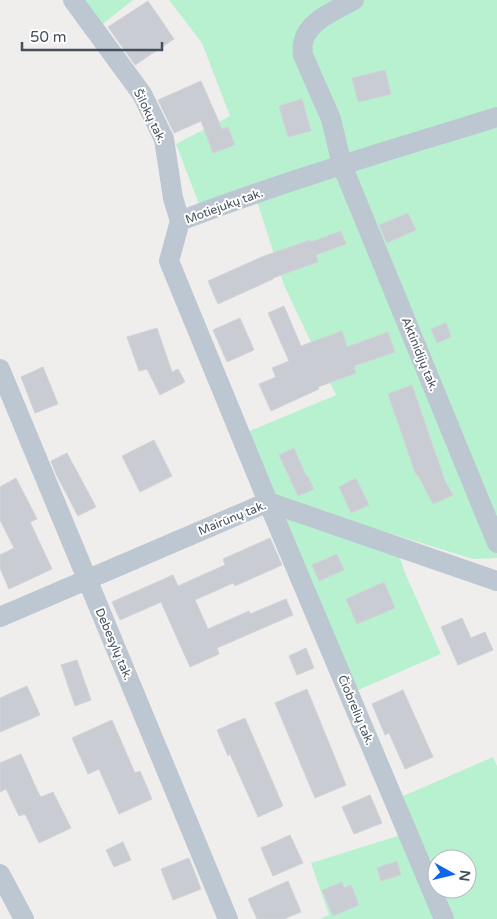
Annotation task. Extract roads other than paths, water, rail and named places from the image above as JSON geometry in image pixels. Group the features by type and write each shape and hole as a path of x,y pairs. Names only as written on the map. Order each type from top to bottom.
{"street":[{"name":"Šilokų tak.","path":"72,0 142,94 164,139 173,198 180,221"},
{"name":"Aktinidijų tak.","path":"354,0 313,24 306,33 303,43 303,55 331,119 342,165 497,543"},
{"name":"Motiejukų tak.","path":"268,502 168,261 180,221 342,165 497,117"},
{"name":"Debesylų tak.","path":"0,369 228,919"},
{"name":"Mairūnų tak.","path":"0,617 268,502 497,581"},
{"name":"Čiobrelių tak.","path":"268,502 444,919"},
{"path":"0,874 24,919"}]}
